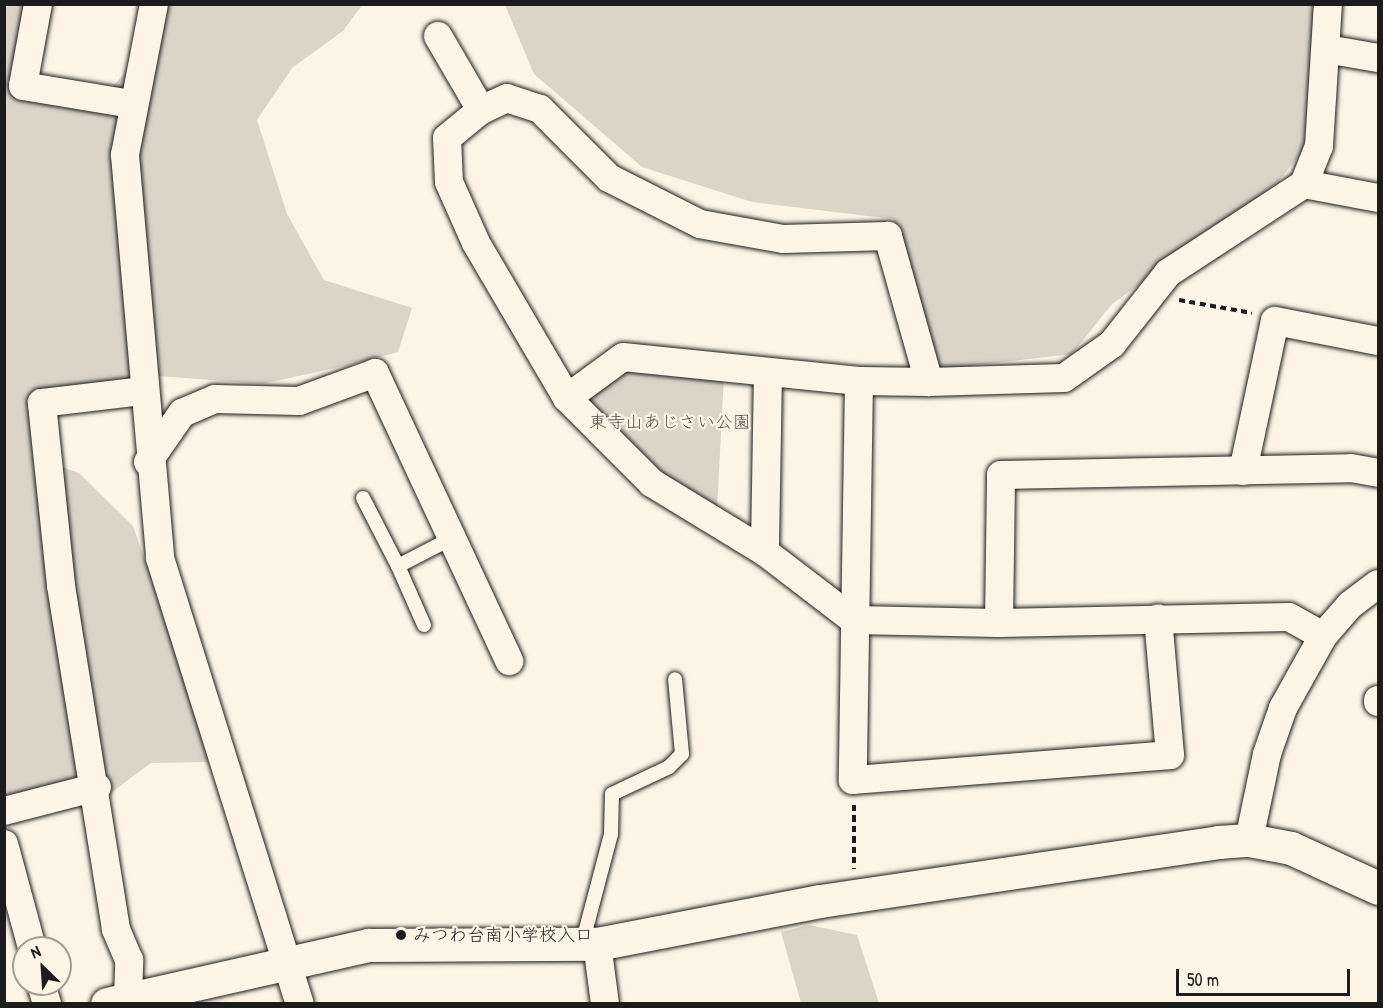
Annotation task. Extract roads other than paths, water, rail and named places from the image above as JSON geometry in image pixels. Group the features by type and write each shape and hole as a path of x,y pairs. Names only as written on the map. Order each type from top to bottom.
{"street":[{"path":"38,4 23,86 132,104"},
{"path":"154,4 132,104 126,203 148,462 160,558 284,960 300,1004"},
{"path":"567,398 623,357 859,381 929,382 1064,378 1112,344 1168,273 1304,184 1320,146 1328,4"},
{"path":"438,36 481,110"},
{"path":"1326,49 1378,58"},
{"path":"929,382 888,236 783,239 700,224 609,178 540,109 507,98 481,110 447,138 449,182 493,275 567,398 652,483 765,552 854,620 999,623 1289,617 1323,636"},
{"path":"1304,184 1378,198"},
{"path":"1243,471 1275,321 1378,341"},
{"path":"765,552 768,373"},
{"path":"148,462 182,413 215,399 299,401 375,374 509,661"},
{"path":"859,381 853,780 1170,755 1158,619"},
{"path":"142,391 42,404 61,585 97,787 116,929 129,960 118,1001 284,960 401,943 589,944 855,896 1249,840 1326,859 1378,888"},
{"path":"999,623 1001,475 1351,468 1378,473"},
{"path":"1249,840 1270,745 1323,636 1350,605 1378,584"},
{"path":"4,810 97,787"},
{"path":"4,844 29,936"},
{"path":"589,944 605,1004"}],"lane":[{"path":"363,498 398,566 424,626"},
{"path":"398,566 452,538"},
{"path":"589,944 611,834 612,794 669,767 682,754 675,679"}],"place":[{"name":"みつわ台南小学校入口","path":"401,935"}],"park label":[{"name":"東寺山あじさい公園","path":"670,422"}]}
